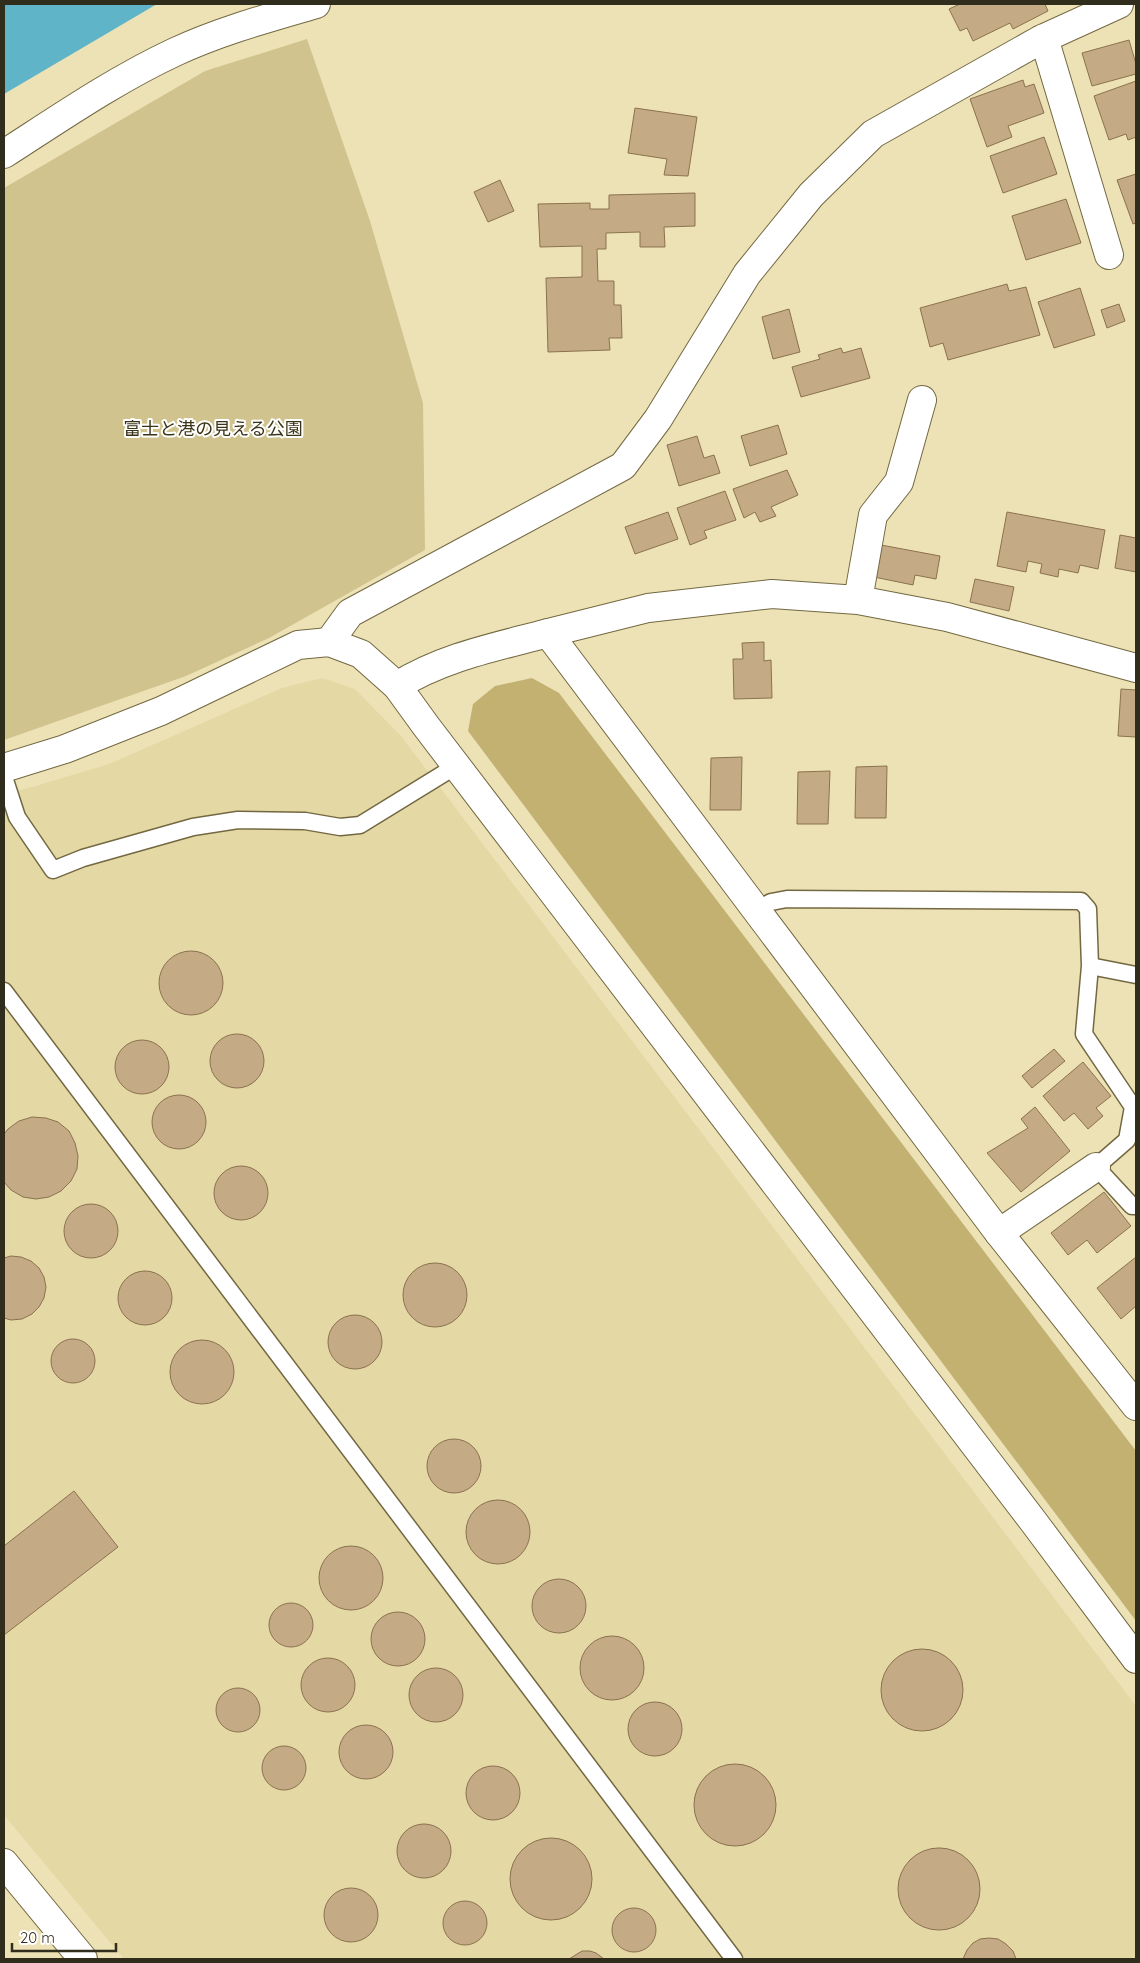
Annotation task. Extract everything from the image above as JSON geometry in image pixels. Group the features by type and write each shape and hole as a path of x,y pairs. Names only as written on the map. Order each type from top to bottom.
{"street":[{"path":"4,154 128,76 175,52 224,32 316,4"},
{"path":"329,642 350,612 623,466 658,419 748,274 811,195 873,134 1044,38 1119,4"},
{"path":"1044,38 1110,255"},
{"path":"858,600 873,515 899,482 922,400"},
{"path":"397,686 415,674 438,664 548,633 648,608 772,594 858,600 947,616 1136,668"},
{"path":"548,633 999,1233 1136,1406"},
{"path":"4,768 65,749 160,711 298,645 329,642 361,654 397,686 1136,1659"},
{"path":"999,1233 1096,1166"},
{"path":"4,1863 83,1959"}],"lane":[{"path":"4,777 17,817 53,870 82,858 193,826 238,820 305,821 340,826 360,825 456,766"},
{"path":"756,911 771,902 787,899 1081,901 1088,909 1090,966 1084,1034 1133,1107 1127,1140 1096,1166 1132,1206 1136,1206"},
{"path":"1090,966 1136,975"},
{"path":"4,991 734,1959"}],"shaded area":[{"path":"322,678 355,689 401,736 1136,1706 1136,1959 124,1959 4,1815 4,794 109,764 282,688"},
{"path":"532,678 559,693 1136,1451 1136,1621 468,731 473,704 495,686"}],"green space":[{"name":"富士と港の見える公園","path":"307,39 370,221 423,403 425,550 269,638 186,676 4,740 4,188 205,71"}],"water":[{"path":"4,4 157,4 4,94"}],"building":[{"path":"960,4 1045,4 1048,11 1013,29 1010,23 973,41 967,28 960,31 949,9"},
{"path":"1129,40 1136,64 1136,74 1092,86 1082,53"},
{"path":"1023,80 1025,87 1034,84 1044,113 1008,126 1012,137 987,147 970,99"},
{"path":"1136,81 1136,137 1128,140 1126,134 1109,140 1094,96"},
{"path":"635,108 697,117 688,176 664,175 667,159 628,153"},
{"path":"1044,137 1057,174 1003,193 990,156"},
{"path":"1136,174 1136,223 1133,224 1117,180"},
{"path":"500,180 514,211 488,222 474,192"},
{"path":"695,193 695,226 664,227 665,247 640,247 640,232 606,233 606,249 597,249 598,281 614,281 614,305 621,305 622,338 609,338 610,350 548,352 546,278 582,277 582,246 540,247 538,204 590,203 590,209 609,209 609,195"},
{"path":"1066,199 1081,243 1026,260 1012,216"},
{"path":"1007,284 1009,291 1026,287 1040,335 948,360 943,343 930,347 920,308"},
{"path":"1080,288 1095,335 1054,348 1038,302"},
{"path":"1119,304 1125,321 1107,328 1101,310"},
{"path":"789,309 800,352 773,359 762,317"},
{"path":"841,348 843,353 861,348 870,378 801,397 792,367 820,359 818,355"},
{"path":"778,425 787,454 750,466 741,436"},
{"path":"697,436 704,458 714,455 720,473 679,486 667,445"},
{"path":"787,470 798,495 771,507 776,516 760,522 755,512 744,518 733,489"},
{"path":"725,491 736,520 704,531 707,538 690,545 677,508"},
{"path":"668,512 678,539 635,554 625,527"},
{"path":"1007,512 1105,530 1098,569 1080,565 1078,573 1059,569 1058,577 1040,573 1042,564 1028,561 1026,572 997,566"},
{"path":"1120,535 1136,538 1136,572 1115,568"},
{"path":"881,545 940,556 936,579 915,575 913,585 874,577"},
{"path":"975,579 1014,587 1009,611 970,602"},
{"path":"764,642 764,661 771,660 772,698 734,699 733,659 743,659 742,643"},
{"path":"1121,689 1136,690 1136,737 1118,736"},
{"path":"742,757 741,810 710,810 711,758"},
{"path":"887,766 886,818 855,818 856,767"},
{"path":"830,771 828,824 797,824 798,772"},
{"path":"191,951 203,954 214,960 220,971 223,983 220,995 214,1006 203,1012 191,1015 179,1012 168,1006 162,995 159,983 162,971 168,960 179,954"},
{"path":"237,1034 247,1036 256,1042 262,1051 264,1061 262,1071 256,1080 247,1086 237,1088 227,1086 218,1080 212,1071 210,1061 212,1051 218,1042 227,1036"},
{"path":"142,1040 152,1042 161,1048 167,1057 169,1067 167,1077 161,1086 152,1092 142,1094 132,1092 123,1086 117,1077 115,1067 117,1057 123,1048 132,1042"},
{"path":"1054,1049 1065,1061 1032,1088 1022,1076"},
{"path":"1083,1062 1111,1096 1096,1108 1103,1116 1088,1129 1074,1113 1064,1121 1043,1096"},
{"path":"179,1095 189,1097 198,1103 204,1112 206,1122 204,1132 198,1141 189,1147 179,1149 169,1147 160,1141 154,1132 152,1122 154,1112 160,1103 169,1097"},
{"path":"1035,1107 1070,1151 1021,1192 987,1153 1028,1128 1021,1119"},
{"path":"32,1117 46,1118 58,1122 69,1131 75,1143 78,1156 77,1169 71,1181 61,1191 49,1197 36,1199 23,1197 11,1190 4,1182 4,1134 19,1121"},
{"path":"241,1166 251,1168 260,1174 266,1183 268,1193 266,1203 260,1212 251,1218 241,1220 231,1218 222,1212 216,1203 214,1193 216,1183 222,1174 231,1168"},
{"path":"1104,1192 1131,1226 1097,1253 1087,1240 1068,1255 1051,1233"},
{"path":"91,1204 101,1206 110,1212 116,1221 118,1231 116,1241 110,1250 101,1256 91,1258 81,1256 72,1250 66,1241 64,1231 66,1221 72,1212 81,1206"},
{"path":"11,1256 31,1261 39,1268 44,1277 46,1287 44,1298 32,1314 22,1319 11,1320 4,1318 4,1258"},
{"path":"1136,1257 1136,1306 1121,1319 1097,1288"},
{"path":"435,1263 453,1268 458,1272 462,1277 467,1295 462,1313 458,1318 453,1322 435,1327 417,1322 412,1318 408,1313 403,1295 408,1277 412,1272 417,1268"},
{"path":"145,1271 155,1273 164,1279 170,1288 172,1298 170,1308 164,1317 155,1323 145,1325 135,1323 126,1317 120,1308 118,1298 120,1288 126,1279 135,1273"},
{"path":"355,1315 365,1317 374,1323 380,1332 382,1342 380,1352 374,1361 365,1367 355,1369 345,1367 336,1361 330,1352 328,1342 330,1332 336,1323 345,1317"},
{"path":"77,1339 89,1345 94,1352 94,1370 89,1377 82,1382 69,1383 57,1377 52,1370 51,1357 57,1345 64,1340"},
{"path":"202,1340 214,1342 225,1349 232,1360 234,1372 232,1384 225,1395 214,1402 202,1404 190,1402 179,1395 172,1384 170,1372 172,1360 179,1349 190,1342"},
{"path":"454,1439 464,1441 473,1447 479,1456 481,1466 479,1476 473,1485 464,1491 454,1493 444,1491 435,1485 429,1476 427,1466 429,1456 435,1447 444,1441"},
{"path":"74,1491 118,1547 4,1635 4,1546"},
{"path":"498,1500 510,1503 521,1509 527,1520 530,1532 527,1544 521,1555 510,1561 498,1564 486,1561 475,1555 469,1544 466,1532 469,1520 475,1509 486,1503"},
{"path":"351,1546 363,1548 374,1555 381,1566 383,1578 381,1590 374,1601 363,1608 351,1610 339,1608 328,1601 321,1590 319,1578 321,1566 328,1555 339,1548"},
{"path":"559,1579 569,1581 578,1587 584,1596 586,1606 584,1616 578,1625 569,1631 559,1633 549,1631 540,1625 534,1616 532,1606 534,1596 540,1587 549,1581"},
{"path":"295,1603 307,1609 312,1616 312,1634 307,1641 300,1646 287,1647 275,1641 270,1634 269,1621 275,1609 282,1604"},
{"path":"398,1612 408,1614 417,1620 423,1629 425,1639 423,1649 417,1658 408,1664 398,1666 388,1664 379,1658 373,1649 371,1639 373,1629 379,1620 388,1614"},
{"path":"612,1636 630,1642 638,1650 644,1668 638,1686 630,1694 612,1700 594,1694 586,1686 580,1668 586,1650 594,1642"},
{"path":"922,1649 938,1652 951,1661 960,1674 963,1690 960,1706 951,1719 938,1728 922,1731 906,1728 893,1719 884,1706 881,1690 884,1674 893,1661 906,1652"},
{"path":"328,1658 338,1660 347,1666 353,1675 355,1685 353,1695 347,1704 338,1710 328,1712 318,1710 309,1704 303,1695 301,1685 303,1675 309,1666 318,1660"},
{"path":"436,1668 446,1670 455,1676 461,1685 463,1695 461,1705 455,1714 446,1720 436,1722 426,1720 417,1714 411,1705 409,1695 411,1685 417,1676 426,1670"},
{"path":"242,1688 254,1694 259,1701 259,1719 254,1726 247,1731 234,1732 222,1726 217,1719 216,1706 222,1694 229,1689"},
{"path":"655,1702 665,1704 674,1710 680,1719 682,1729 680,1739 674,1748 665,1754 655,1756 645,1754 636,1748 630,1739 628,1729 630,1719 636,1710 645,1704"},
{"path":"366,1725 376,1727 385,1733 391,1742 393,1752 391,1762 385,1771 376,1777 366,1779 356,1777 347,1771 341,1762 339,1752 341,1742 347,1733 356,1727"},
{"path":"288,1746 300,1752 305,1760 305,1776 300,1784 292,1789 280,1790 268,1784 263,1776 262,1764 268,1752 276,1747"},
{"path":"735,1764 751,1767 764,1776 773,1789 776,1805 773,1821 764,1834 751,1843 735,1846 719,1843 706,1834 697,1821 694,1805 697,1789 706,1776 719,1767"},
{"path":"493,1766 503,1768 512,1774 518,1783 520,1793 518,1803 512,1812 503,1818 493,1820 483,1818 474,1812 468,1803 466,1793 468,1783 474,1774 483,1768"},
{"path":"424,1824 434,1826 443,1832 449,1841 451,1851 449,1861 443,1870 434,1876 424,1878 414,1876 405,1870 399,1861 397,1851 399,1841 405,1832 414,1826"},
{"path":"551,1838 567,1841 580,1850 589,1863 592,1879 589,1895 580,1908 567,1917 551,1920 535,1917 522,1908 513,1895 510,1879 513,1863 522,1850 535,1841"},
{"path":"939,1848 955,1851 968,1860 977,1873 980,1889 977,1905 968,1918 955,1927 939,1930 923,1927 910,1918 901,1905 898,1889 901,1873 910,1860 923,1851"},
{"path":"351,1888 361,1890 370,1896 376,1905 378,1915 376,1925 370,1934 361,1940 351,1942 341,1940 332,1934 326,1925 324,1915 326,1905 332,1896 341,1890"},
{"path":"461,1901 469,1901 481,1907 487,1923 481,1939 469,1945 461,1945 449,1939 443,1927 443,1919 449,1907"},
{"path":"630,1908 638,1908 650,1914 656,1930 650,1946 638,1952 630,1952 618,1946 612,1934 612,1926 618,1914"},
{"path":"980,1939 998,1939 1006,1944 1013,1951 1016,1959 963,1959 973,1943"},
{"path":"582,1951 596,1953 604,1959 569,1959"}]}
